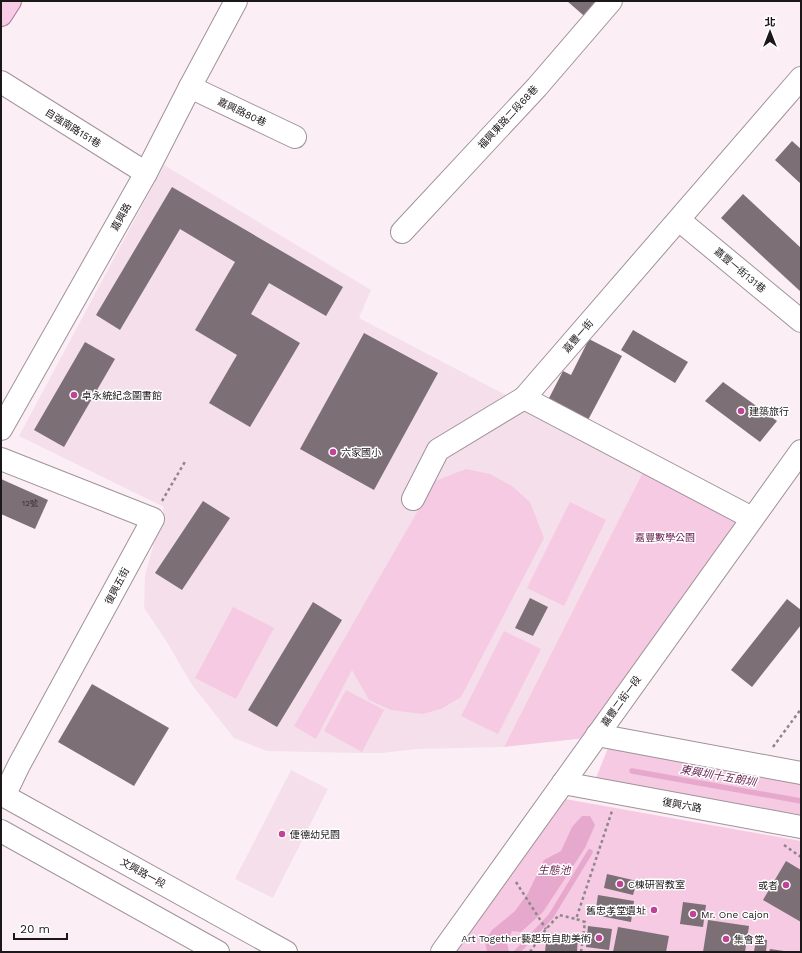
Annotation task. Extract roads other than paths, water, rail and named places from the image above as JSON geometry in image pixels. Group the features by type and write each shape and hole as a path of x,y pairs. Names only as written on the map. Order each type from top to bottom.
{"main road":[{"path":"1,14 10,1"}],"street":[{"name":"嘉興路","path":"1,429 146,173 236,1"},
{"name":"福興東路二段68巷","path":"402,232 537,86 611,1"},
{"name":"嘉豐一街","path":"413,499 438,450 524,398 801,78"},
{"name":"自強南路151巷","path":"1,82 146,173"},
{"name":"嘉興路80巷","path":"190,87 295,137"},
{"name":"嘉豐一街131巷","path":"679,220 801,321"},
{"path":"524,398 752,518"},
{"name":"嘉豐二街一段","path":"442,952 801,451"},
{"name":"復興五街","path":"1,459 153,519 3,795"},
{"path":"597,735 801,773"},
{"name":"復興六路","path":"563,783 801,827"},
{"name":"文興路一段","path":"3,795 286,952"},
{"path":"1,831 218,952"}],"water":[{"name":"生態池","path":"582,816 590,816 595,825 585,848 543,912 521,932 512,931 507,943 509,952 487,952 485,941 492,930 515,911 528,893 544,860 561,851 572,827"}],"waterway":[{"name":"東興圳十五朗圳","path":"632,771 801,801"},
{"name":"東興圳十五朗圳","path":"517,952 551,916 590,852"}],"place":[{"name":"卓永統紀念圖書館","path":"74,395"},
{"name":"建築旅行","path":"741,411"},
{"name":"六家國小","path":"333,452"},
{"name":"倢德幼兒園","path":"282,834"},
{"name":"C棟研習教室","path":"620,884"},
{"name":"或者","path":"786,885"},
{"name":"舊忠孝堂遺址","path":"654,910"},
{"name":"Mr. One Cajon","path":"693,914"},
{"name":"Art Together藝起玩自助美術","path":"599,938"},
{"name":"集會堂","path":"726,939"}],"park label":[{"name":"嘉豐數學公園","path":"665,537"}]}
